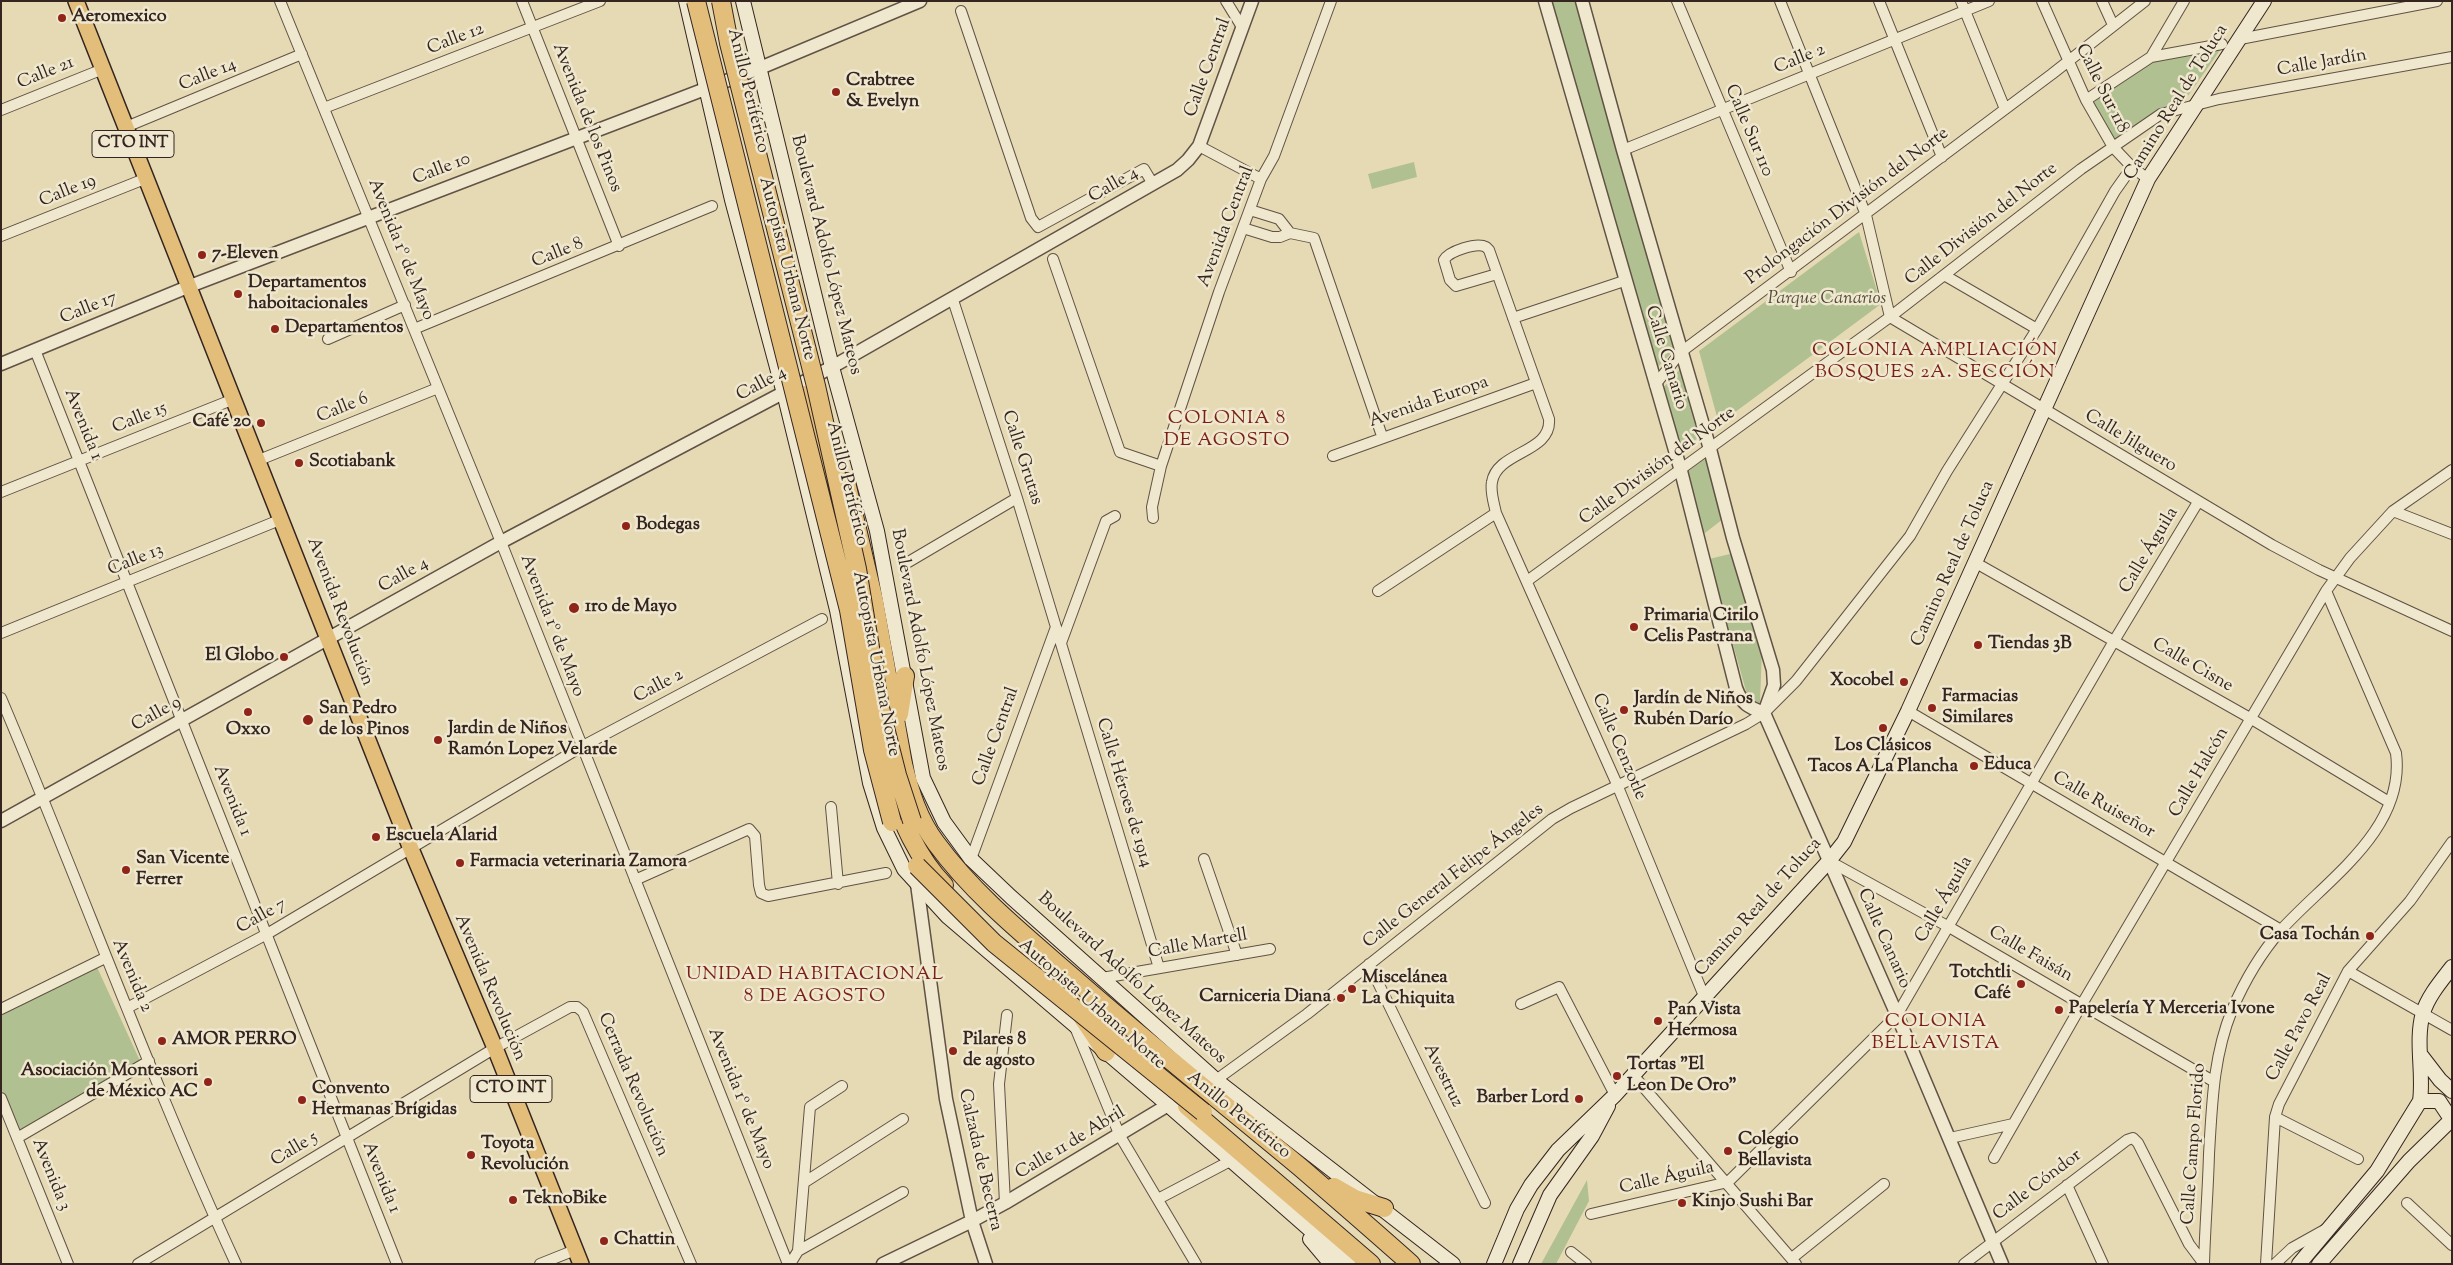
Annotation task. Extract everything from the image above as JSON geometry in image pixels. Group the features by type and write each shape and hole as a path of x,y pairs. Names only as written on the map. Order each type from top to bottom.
{"highway":[{"name":"Autopista Urbana Norte","path":"696,1 849,610 873,750 892,822 917,866 994,943 1264,1162 1379,1264"},
{"name":"Anillo Periférico","path":"703,1 798,371 854,602 881,762 904,825 936,877 1079,1022 1371,1264"},
{"name":"Autopista Urbana Norte","path":"723,1 736,70 816,386 858,569 880,708 897,775 912,821 939,863 1010,935 1161,1066 1310,1188 1410,1264"},
{"name":"Anillo Periférico","path":"723,1 740,61 874,601 896,726 910,790 920,817 952,864 987,902 1128,1026 1300,1167 1410,1264"},
{"path":"896,726 905,676"},
{"path":"1079,1022 1106,1052"},
{"path":"1300,1167 1356,1199 1384,1208"}],"main road":[{"name":"Avenida Revolución","path":"76,1 259,460 411,849 495,1048 578,1257"},
{"path":"686,1 732,200 784,393 837,610 870,783 884,828 904,870 948,917 1079,1022"},
{"name":"Boulevard Adolfo López Mateos","path":"743,1 832,367 877,531 923,778 944,822 971,859 1216,1080 1454,1264"},
{"name":"Camino Real de Toluca","path":"1494,1264 1502,1238 1531,1185 1558,1150 1614,1096 1829,861 1852,827 1976,563 2043,409 2148,179 2264,1"},
{"path":"2299,1264 2377,1171 2420,1101 2422,1088 2420,1054 2423,1013 2435,990 2452,967"},
{"path":"1106,1052 1349,1264"},
{"path":"2420,1054 2440,1080 2452,1091"},
{"name":"Camino Real de Toluca","path":"1520,1264 1550,1195 1592,1136 1614,1096"},
{"path":"2318,1264 2404,1167 2451,1119 2439,1101 2420,1101"},
{"path":"1278,1201 1331,1264"}],"street":[{"name":"Avenida 1º de Mayo","path":"280,1 501,542 581,747 789,1264"},
{"name":"Avenida de los Pinos","path":"522,1 619,246"},
{"name":"Calle 12","path":"324,108 600,1"},
{"name":"Calle 10","path":"190,286 706,87 760,68 920,1"},
{"path":"1226,1 1242,27"},
{"name":"Calle Central","path":"1199,146 1252,1"},
{"name":"Avenida Central","path":"1153,518 1152,507 1161,466 1219,292 1261,179 1274,156 1331,1"},
{"name":"Calle Canario","path":"1545,1 1624,281 1681,472 1736,688 1740,700 1747,707 1764,713"},
{"name":"Calle Canario","path":"1582,1 1622,150 1710,449 1733,538 1773,670 1774,685 1764,713 1897,1015 2002,1264"},
{"name":"Calle Sur 110","path":"1677,1 1791,272"},
{"path":"1780,1 1866,215 1890,317"},
{"path":"1880,1 1942,157"},
{"name":"Calle 2","path":"1622,150 1894,39 1962,6 1989,1"},
{"name":"Calle Sur 118","path":"2042,1 2067,61 2086,100 2113,147 2132,167 2148,179"},
{"path":"2102,1 2112,24"},
{"name":"Prolongación División del Norte","path":"1655,385 1681,352 1791,272 2005,110 2112,24 2144,1"},
{"path":"2150,57 2184,1"},
{"path":"2240,39 2437,1"},
{"path":"1962,6 2005,110"},
{"path":"961,11 1031,218 1038,227 1144,169 1153,184"},
{"path":"2086,100 2150,57 2222,44"},
{"name":"Calle 14","path":"126,127 302,54"},
{"name":"Calle Jardín","path":"2198,104 2452,57"},
{"name":"Calle 21","path":"1,110 103,69"},
{"name":"Calle División del Norte","path":"1527,581 1681,472 1890,317 2113,147 2162,114 2198,104"},
{"path":"1199,146 1261,179"},
{"name":"Calle 4","path":"329,638 501,542 784,393 953,300 1177,170 1199,146"},
{"name":"Calle General Felipe Ángeles","path":"1216,1080 1311,1011 1532,834 1570,808 1618,787 1746,724 1764,713 1796,682 1910,536 1948,471 2037,329 2115,190 2132,167"},
{"name":"Calle 19","path":"1,236 146,178"},
{"name":"Calle 8","path":"414,330 712,206"},
{"path":"1250,210 1279,219 1290,232 1314,238 1382,436"},
{"path":"1244,228 1272,237 1280,237 1290,232"},
{"path":"1497,274 1456,286 1450,280 1444,260 1450,254 1483,245 1488,250 1497,274 1513,318 1536,383"},
{"path":"1053,259 1120,452 1161,466"},
{"path":"1944,275 2037,329"},
{"path":"1513,318 1624,281"},
{"name":"Calle 17","path":"1,364 190,286"},
{"name":"Calle Grutas","path":"953,300 1017,498 1056,627"},
{"path":"328,339 405,305"},
{"name":"Calle Jilguero","path":"1890,317 2272,545 2335,577 2452,631"},
{"name":"Avenida 1","path":"35,350 397,1264"},
{"name":"Avenida Europa","path":"1333,456 1382,436 1536,383"},
{"name":"Calle Cenzotle","path":"1536,383 1549,418 1550,429 1544,438 1500,468 1494,475 1492,491 1496,513 1618,787 1704,996"},
{"name":"Calle 6","path":"259,460 438,388"},
{"name":"Calle 15","path":"1,492 234,399"},
{"name":"Calle Halcón","path":"1994,1158 2082,1004 2335,577 2393,511 2452,470"},
{"path":"905,564 1017,498"},
{"name":"Calle Águila","path":"1590,1214 1728,1182 1897,1015 2033,784 2114,640 2198,502"},
{"path":"2393,511 2452,534"},
{"path":"1378,591 1496,513"},
{"path":"1061,643 1106,520 1115,516"},
{"name":"Calle 13","path":"1,633 282,519"},
{"name":"Calle Cisne","path":"1976,563 2250,718 2389,802"},
{"name":"Calle Campo Florido","path":"2204,1264 2213,1081 2220,1046 2232,1011 2260,957 2281,930 2353,861 2369,840 2389,802 2398,767 2396,753 2326,591"},
{"name":"Calle 2","path":"411,849 581,747 822,620"},
{"name":"Calle Central","path":"971,859 1056,627"},
{"name":"Calle Héroes de 1914","path":"1056,627 1159,968"},
{"name":"Calle 9","path":"1,821 329,638"},
{"name":"Avenida 2","path":"1,698 44,798 105,958 214,1217 236,1264"},
{"name":"Calle Ruiseñor","path":"1908,711 2281,930"},
{"path":"831,807 838,884"},
{"path":"635,880 749,829 755,836 758,886 761,893 768,896 838,884 886,873"},
{"name":"Calle Pavo Real","path":"2266,1264 2275,1117 2286,1088 2348,971 2410,901 2452,842"},
{"name":"Calle 7","path":"127,1008 267,934 411,849"},
{"path":"1204,859 1237,955"},
{"name":"Calle Faisán","path":"1829,861 1948,927 2213,1081"},
{"name":"Calzada de Becerra","path":"917,884 946,1099 972,1221 986,1264"},
{"name":"Calle Martell","path":"1102,978 1270,949"},
{"path":"1,1009 105,958"},
{"name":"Avestruz","path":"1369,964 1485,1203"},
{"path":"2348,971 2452,1030"},
{"path":"1521,1004 1559,987 1614,1096"},
{"name":"Cerrada Revolución","path":"495,1048 570,1007 577,1007 582,1012 691,1264"},
{"path":"1005,1203 999,1084 1006,1015"},
{"path":"1079,1022 1120,1136 1196,1264"},
{"name":"Calle 5","path":"138,1264 495,1048"},
{"path":"17,1138 149,1061"},
{"path":"1633,1075 1728,1182 1794,1261 1884,1184"},
{"path":"798,1251 810,1107 842,1086"},
{"name":"Avenida 3","path":"1,1098 68,1264"},
{"name":"Calle 11 de Abril","path":"883,1264 1005,1203 1120,1136 1168,1105"},
{"path":"2275,1117 2358,1159"},
{"path":"804,1182 903,1119"},
{"path":"1950,1138 2013,1124"},
{"name":"Calle Cóndor","path":"1964,1264 2067,1184 2127,1140 2133,1138 2138,1143 2190,1244 2204,1264"},
{"path":"1158,1199 1232,1160"},
{"path":"2067,1184 2103,1264"},
{"path":"789,1264 798,1251 903,1192"},
{"path":"2407,1203 2452,1245"},
{"path":"2275,1264 2292,1248 2331,1226"},
{"path":"1571,1252 1586,1264"},
{"path":"540,1264 578,1257"}],"green space":[{"path":"1552,1 1579,1 1677,347 1656,369"},
{"path":"2223,46 2183,103 2116,143 2088,101 2151,59"},
{"path":"1414,162 1417,177 1372,189 1368,174"},
{"name":"Parque Canarios","path":"1859,232 1881,304 1719,424 1699,351"},
{"path":"1681,368 1702,435 1680,451 1663,388"},
{"path":"1706,458 1723,519 1705,533 1702,531 1687,472"},
{"path":"1734,553 1762,650 1760,702 1757,704 1748,698 1709,559"},
{"path":"96,965 141,1063 19,1133 1,1088 1,1014"},
{"path":"1587,1180 1589,1201 1556,1264 1541,1264"}],"place":[{"name":"Aeromexico","path":"62,18"},
{"name":"Crabtree & Evelyn","path":"836,92"},
{"name":"7-Eleven","path":"202,255"},
{"name":"Departamentos haboitacionales","path":"238,294"},
{"name":"Departamentos","path":"275,329"},
{"name":"Café 20","path":"261,423"},
{"name":"Scotiabank","path":"299,463"},
{"name":"Bodegas","path":"626,526"},
{"name":"1ro de Mayo","path":"574,608"},
{"name":"Primaria Cirilo Celis Pastrana","path":"1634,627"},
{"name":"Tiendas 3B","path":"1978,645"},
{"name":"El Globo","path":"284,657"},
{"name":"Xocobel","path":"1904,682"},
{"name":"Farmacias Similares","path":"1932,708"},
{"name":"Jardín de Niños Rubén Darío","path":"1624,710"},
{"name":"Oxxo","path":"248,712"},
{"name":"San Pedro de los Pinos","path":"308,720"},
{"name":"Los Clásicos Tacos A La Plancha","path":"1883,728"},
{"name":"Jardin de Niños Ramón Lopez Velarde","path":"438,740"},
{"name":"Educa","path":"1974,766"},
{"name":"Escuela Alarid","path":"376,837"},
{"name":"Farmacia veterinaria Zamora","path":"460,863"},
{"name":"San Vicente Ferrer","path":"126,870"},
{"name":"Casa Tochán","path":"2370,936"},
{"name":"Totchtli Café","path":"2021,984"},
{"name":"Miscelánea La Chiquita","path":"1352,989"},
{"name":"Carniceria Diana","path":"1341,998"},
{"name":"Papelería Y Merceria Ivone","path":"2059,1010"},
{"name":"Pan Vista Hermosa","path":"1658,1021"},
{"name":"AMOR PERRO","path":"162,1041"},
{"name":"Pilares 8 de agosto","path":"953,1051"},
{"name":"Tortas \"El Leon De Oro\"","path":"1617,1076"},
{"name":"Asociación Montessori de México AC","path":"208,1082"},
{"name":"Barber Lord","path":"1579,1099"},
{"name":"Convento Hermanas Brígidas","path":"302,1100"},
{"name":"Colegio Bellavista","path":"1728,1151"},
{"name":"Toyota Revolución","path":"471,1155"},
{"name":"TeknoBike","path":"513,1200"},
{"name":"Kinjo Sushi Bar","path":"1682,1203"},
{"name":"Chattin","path":"604,1241"}],"district":[{"name":"COLONIA AMPLIACIÓN BOSQUES 2A. SECCIÓN","path":"1935,363"},
{"name":"COLONIA 8 DE AGOSTO","path":"1227,431"},
{"name":"UNIDAD HABITACIONAL 8 DE AGOSTO","path":"815,987"},
{"name":"COLONIA BELLAVISTA","path":"1936,1034"}]}
